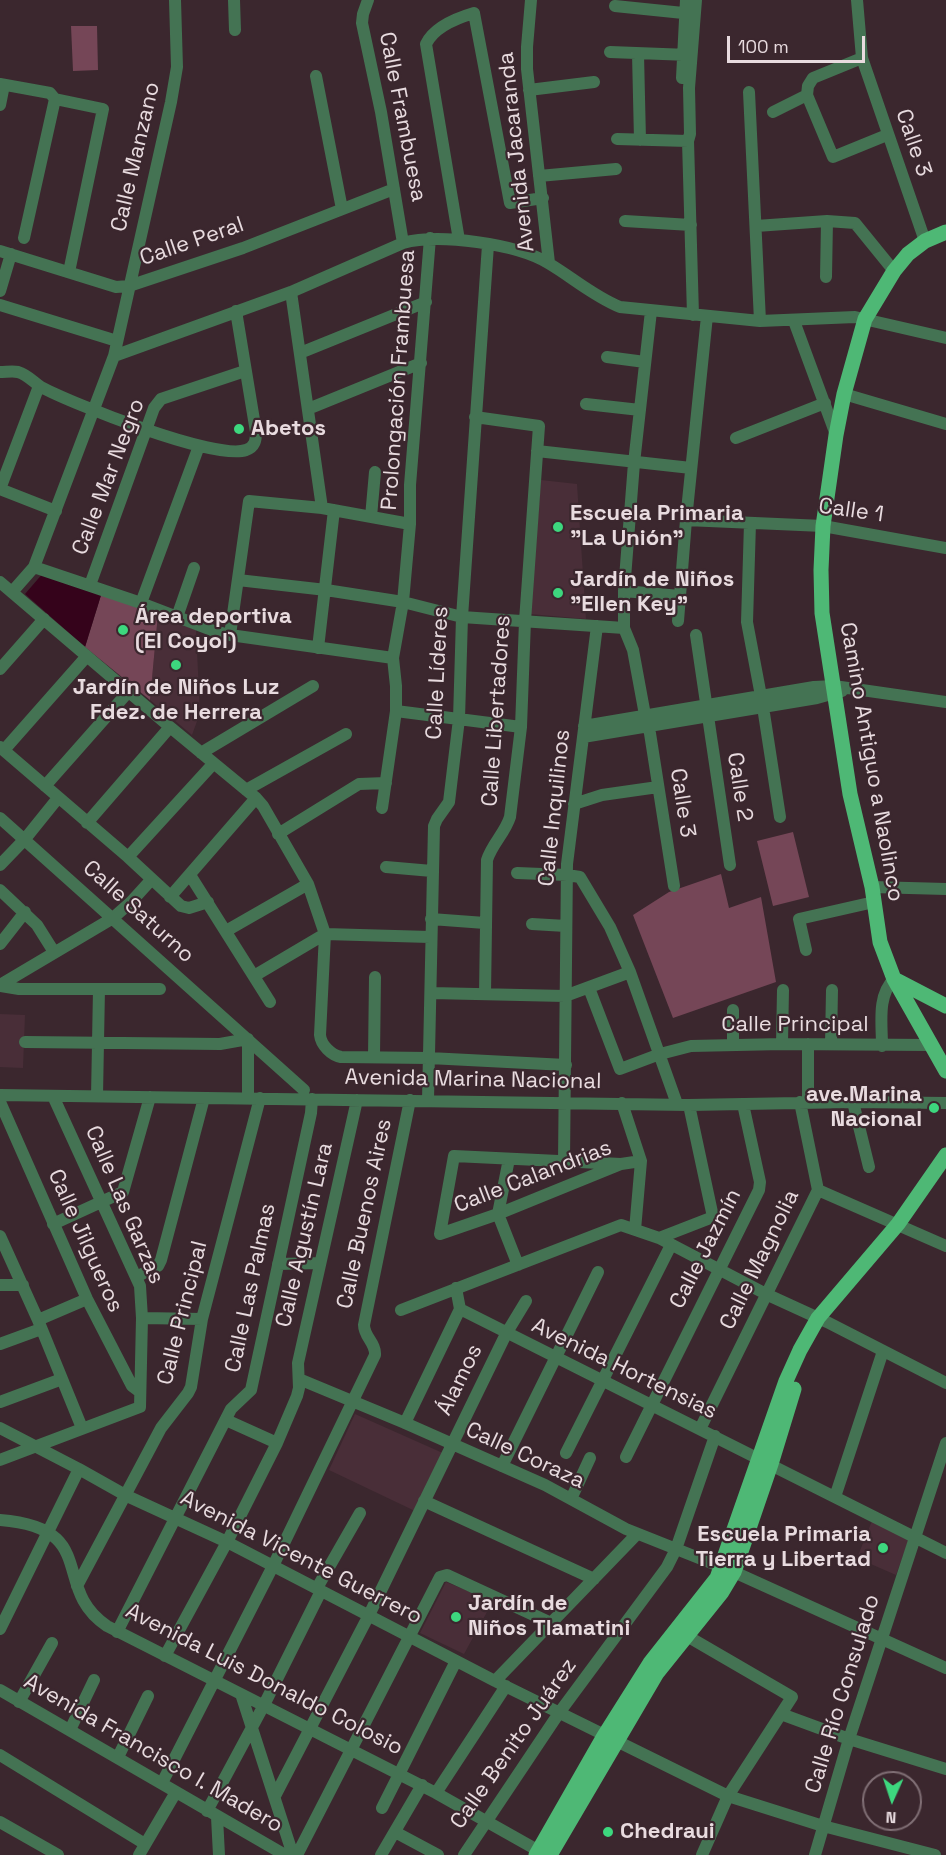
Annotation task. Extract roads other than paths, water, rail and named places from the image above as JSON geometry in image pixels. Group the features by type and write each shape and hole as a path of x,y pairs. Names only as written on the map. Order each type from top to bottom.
{"main road":[{"name":"Camino Antiguo a Naolinco","path":"946,232 925,241 908,254 894,271 865,319 844,394 836,435 823,526 822,613 840,690 850,794 873,895 880,942 894,979 946,1071"},
{"path":"894,979 946,1006"},
{"path":"902,1226 946,1155"},
{"path":"610,1738 657,1673 722,1592 727,1570 764,1461 823,1320 946,1170"},
{"path":"542,1854 610,1738 650,1663 711,1586 727,1570"}],"street":[{"name":"Calle Manzano","path":"4,587 34,567 114,356 169,113 177,67 175,0"},
{"path":"234,0 235,30"},
{"name":"Calle Frambuesa","path":"368,0 363,14 363,23 403,243"},
{"name":"Avenida Jacaranda","path":"531,0 527,47 529,90 549,263"},
{"path":"693,315 688,141 690,134 686,55 689,9 696,0"},
{"name":"Calle 3","path":"857,0 862,58 925,241"},
{"path":"615,6 689,9"},
{"path":"459,240 426,44 429,38 454,19 474,13 510,203 543,198"},
{"path":"610,52 686,55"},
{"path":"638,54 640,140"},
{"path":"862,58 813,78 807,95 833,157 887,135"},
{"path":"316,76 342,209"},
{"path":"529,90 594,82"},
{"path":"0,105 2,84 50,93 55,99 79,102 103,109 69,272"},
{"path":"749,92 760,321"},
{"path":"772,112 807,95"},
{"path":"24,237 55,99"},
{"path":"617,139 688,141"},
{"path":"539,176 616,169"},
{"name":"Calle Peral","path":"6,253 116,287 129,286 243,248 394,189"},
{"path":"625,221 691,225"},
{"path":"756,226 827,221 851,222 859,225 894,271"},
{"path":"826,277 827,221"},
{"path":"114,356 291,292 403,243 430,238 459,240 520,250 549,263 604,301 620,307 760,321 847,317 946,338"},
{"name":"Prolongación Frambuesa","path":"382,808 396,711 393,658 403,602 410,524 410,484 430,238"},
{"name":"Calle Líderes","path":"428,1100 434,826 449,802 459,719 462,616 488,245"},
{"path":"0,291 6,253"},
{"path":"291,292 308,409 328,509 326,590 318,648"},
{"path":"300,353 426,302"},
{"path":"0,305 117,341"},
{"path":"0,372 17,372 30,377 39,386 94,410 199,446 218,451 245,450 252,447 256,440 236,311"},
{"name":"Calle 3","path":"651,311 634,463 624,591 624,628 633,650 647,721 674,886"},
{"path":"678,621 706,316"},
{"path":"794,321 836,435"},
{"path":"607,357 645,362"},
{"path":"308,409 421,363"},
{"name":"Calle Mar Negro","path":"90,585 154,408 161,399 245,371"},
{"path":"39,386 0,489 56,511"},
{"path":"844,394 946,424"},
{"path":"736,438 825,403"},
{"path":"586,404 640,410"},
{"name":"Calle Libertadores","path":"475,417 539,426 525,621 521,727 510,817 487,860 484,994"},
{"path":"141,603 199,446"},
{"path":"537,451 691,468"},
{"path":"372,517 375,472"},
{"path":"230,635 249,501 328,509 410,524"},
{"name":"Calle 1","path":"686,520 823,526 946,548"},
{"path":"750,523 747,622 780,817"},
{"path":"34,567 230,635 393,658"},
{"path":"177,617 194,568"},
{"path":"238,580 403,602 462,616 624,628"},
{"path":"4,587 263,806 308,884 325,934 321,1040 336,1056 566,1065"},
{"path":"624,591 680,596"},
{"path":"0,669 44,619"},
{"name":"Calle Inquilinos","path":"564,1161 567,875 597,626"},
{"name":"Calle 2","path":"696,635 730,865"},
{"path":"87,656 2,749 128,857 181,906 189,908 208,902"},
{"path":"201,753 313,686"},
{"path":"584,731 762,701 814,687 946,702"},
{"path":"45,786 129,691"},
{"path":"396,711 521,727"},
{"path":"87,823 170,727"},
{"path":"170,897 251,794 346,734"},
{"path":"128,857 213,764"},
{"path":"278,834 359,784 386,783"},
{"path":"574,804 602,795 658,787"},
{"path":"0,865 25,839 58,798"},
{"name":"Calle Saturno","path":"0,818 308,1095"},
{"path":"386,867 432,871"},
{"path":"517,873 567,875 580,878 610,927 630,972 660,1054 683,1105 713,1217 658,1238"},
{"path":"190,874 270,1002"},
{"path":"0,985 113,918 151,880"},
{"path":"226,931 308,884"},
{"path":"806,950 799,919 873,895 946,889"},
{"path":"0,890 43,932 54,952"},
{"path":"0,944 25,912"},
{"path":"431,920 485,923"},
{"path":"532,924 566,926"},
{"path":"254,976 325,934 430,937"},
{"path":"431,993 565,996 630,972"},
{"path":"374,1056 375,977"},
{"path":"882,1046 883,996 887,986 894,979"},
{"path":"0,985 19,989 160,989"},
{"name":"Calle Principal","path":"589,988 620,1070 660,1054 692,1046 931,1045"},
{"path":"97,1096 99,989"},
{"path":"782,1044 783,990"},
{"path":"831,1044 832,990"},
{"path":"733,1045 734,1010"},
{"path":"25,1042 220,1044 248,1039"},
{"name":"Calle Principal","path":"77,1586 162,1428 188,1393 202,1319 254,1098 248,1039"},
{"name":"Calle Magnolia","path":"700,1429 818,1190 803,1102 808,1044"},
{"name":"Avenida Marina Nacional","path":"0,1095 204,1098 308,1095 357,1100 683,1105 803,1102 946,1103"},
{"name":"Calle Las Palmas","path":"117,1632 235,1403 251,1390 311,1113 308,1095"},
{"name":"Calle Las Garzas","path":"53,1096 142,1293 140,1407 82,1428"},
{"path":"53,1224 123,1192 150,1097"},
{"path":"136,1277 158,1266 167,1245 204,1098"},
{"name":"Calle Agustín Lara","path":"165,1656 227,1542 277,1443 297,1396 298,1363 357,1100"},
{"name":"Calle Buenos Aires","path":"162,1783 273,1566 375,1355 374,1346 366,1335 364,1325 410,1100"},
{"name":"Calle Jilgueros","path":"0,1102 87,1299 132,1386 140,1392"},
{"path":"853,1102 869,1167"},
{"path":"622,1103 641,1161 635,1230"},
{"name":"Calle Jazmín","path":"626,1457 759,1190 760,1182 743,1104"},
{"name":"Calle Calandrias","path":"509,1159 454,1156 440,1234 498,1214 621,1164 641,1161"},
{"path":"518,1265 498,1214 509,1159 621,1164"},
{"path":"818,1190 946,1246"},
{"path":"401,1310 621,1225 658,1238 946,1383"},
{"path":"0,1236 40,1324 82,1428 0,1460"},
{"path":"566,1453 671,1245"},
{"path":"278,1264 320,1263"},
{"path":"502,1466 598,1272"},
{"path":"0,1285 23,1285"},
{"path":"405,1423 460,1309 456,1288"},
{"path":"0,1344 87,1299"},
{"name":"Álamos","path":"275,1796 369,1615 506,1334 526,1301"},
{"name":"Avenida Hortensias","path":"460,1309 946,1553"},
{"path":"142,1318 202,1319"},
{"path":"835,1497 883,1351"},
{"path":"0,1402 62,1379"},
{"name":"Calle Coraza","path":"299,1379 545,1485 608,1521 637,1534 727,1570 946,1668"},
{"path":"226,1420 277,1443"},
{"name":"Avenida Vicente Guerrero","path":"0,1428 127,1496 227,1542 501,1684 728,1796 824,1826 935,1855"},
{"name":"Calle Benito Juárez","path":"464,1855 559,1713 668,1567 715,1436"},
{"name":"Calle Río Consulado","path":"815,1855 849,1739 946,1443"},
{"path":"571,1499 590,1458"},
{"path":"0,1629 79,1469"},
{"path":"424,1501 594,1579"},
{"path":"219,1855 212,1814 319,1589 360,1513"},
{"name":"Avenida Luis Donaldo Colosio","path":"0,1520 30,1524 48,1533 64,1546 69,1555 77,1586 94,1616 117,1632 436,1792 542,1854"},
{"path":"436,1792 501,1684 551,1623 637,1534"},
{"path":"295,1855 440,1577 447,1575 551,1623"},
{"path":"687,1636 792,1697 728,1796 702,1855"},
{"path":"19,1702 52,1643"},
{"path":"382,1808 456,1661"},
{"path":"70,1730 94,1680"},
{"name":"Avenida Francisco I. Madero","path":"0,1690 162,1783 272,1851 285,1855"},
{"path":"241,1694 295,1855"},
{"path":"118,1757 148,1696"},
{"path":"781,1714 849,1739 946,1769"},
{"path":"0,1755 142,1850 176,1792"},
{"path":"381,1855 422,1785"},
{"path":"0,1822 58,1855"},
{"path":"395,1832 438,1855"}],"place":[{"name":"Abetos","path":"239,429"},
{"name":"Escuela Primaria \"La Unión\"","path":"558,527"},
{"name":"Jardín de Niños \"Ellen Key\"","path":"558,593"},
{"name":"Área deportiva (El Coyol)","path":"123,630"},
{"name":"Jardín de Niños Luz Fdez. de Herrera","path":"176,665"},
{"name":"ave.Marina Nacional","path":"934,1108"},
{"name":"Escuela Primaria Tierra y Libertad","path":"883,1548"},
{"name":"Jardín de Niños Tlamatini","path":"456,1617"},
{"name":"Chedraui","path":"608,1832"}]}
